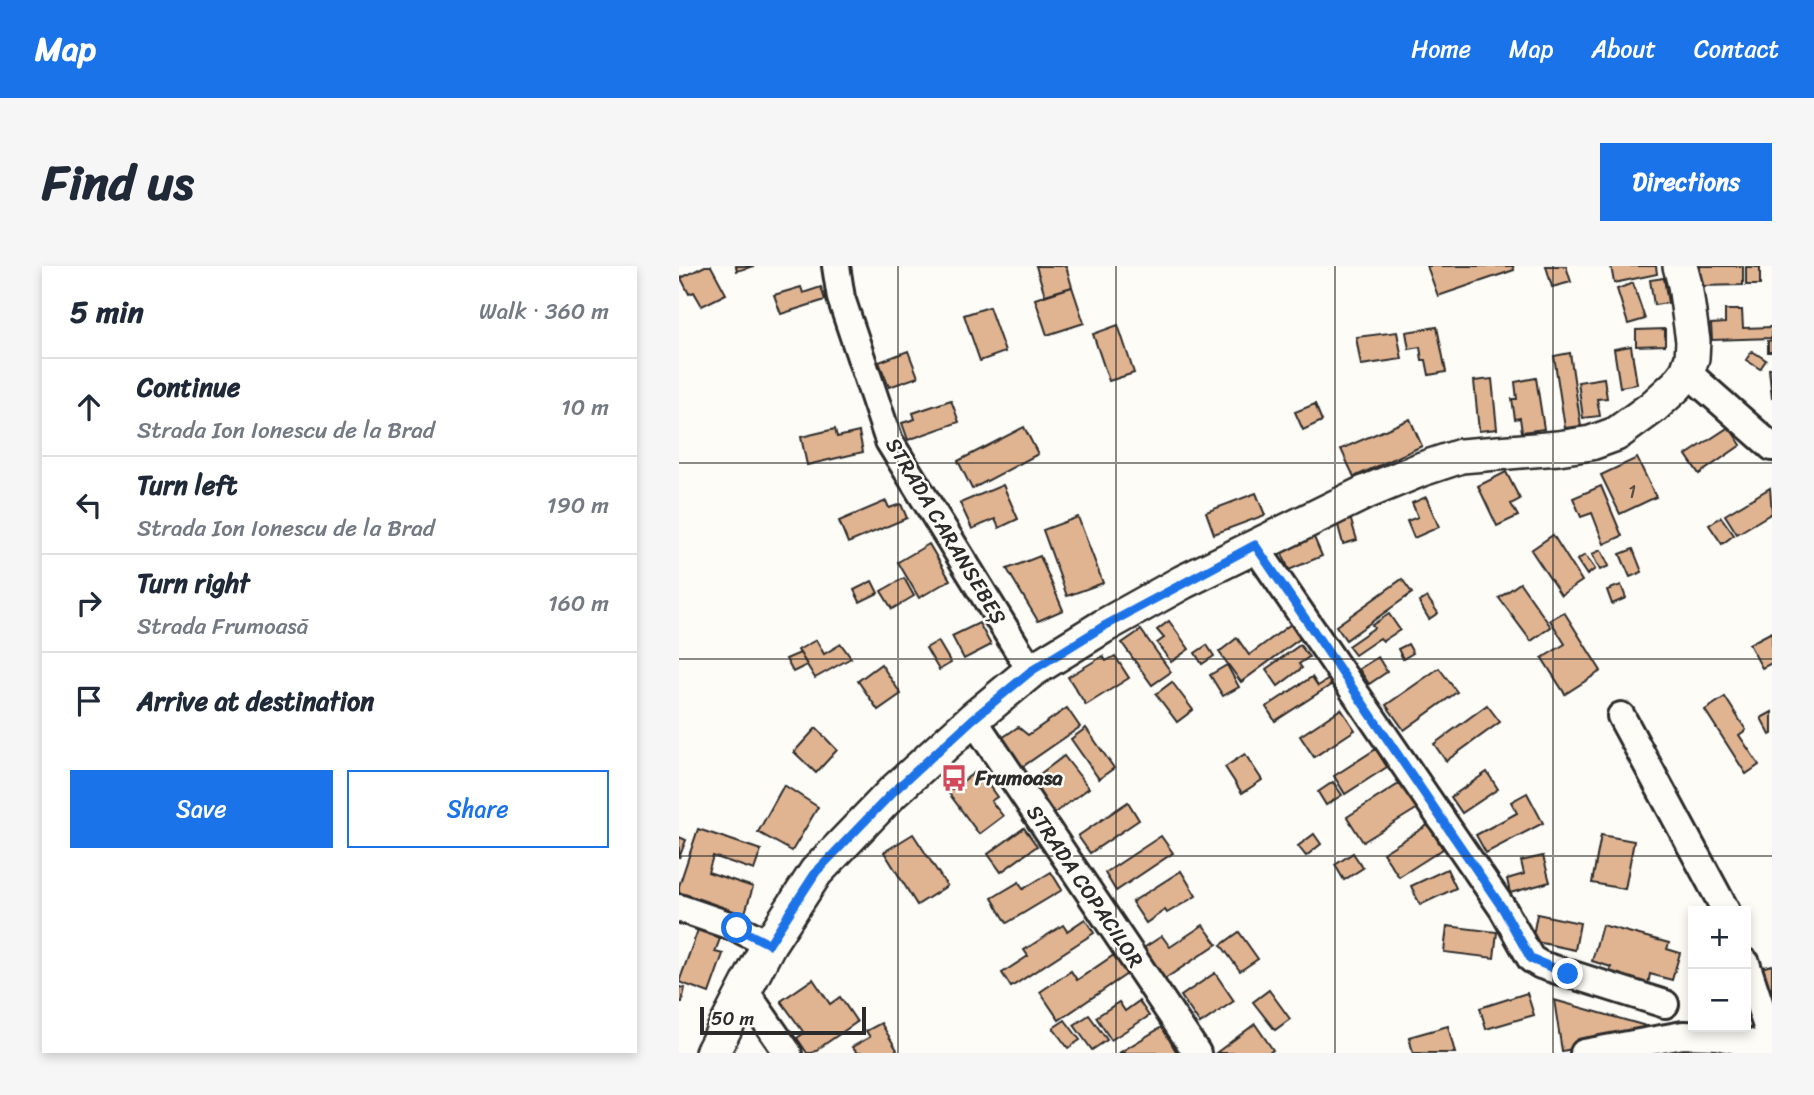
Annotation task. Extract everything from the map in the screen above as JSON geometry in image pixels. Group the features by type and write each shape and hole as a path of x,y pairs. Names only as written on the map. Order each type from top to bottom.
{"street":[{"name":"STRADA CARANSEBEȘ","path":"836,266 841,298 889,441 1031,671"},
{"path":"712,1053 769,944 816,872 892,793 973,719 1031,671 1138,607 1255,545 1364,493 1422,469 1461,456 1591,443 1616,434 1661,400 1677,386 1687,372 1692,358 1693,341 1680,266"},
{"path":"1687,372 1769,439"},
{"path":"1255,545 1503,909 1531,959 1568,974 1665,1004"},
{"path":"1621,716 1723,906"},
{"name":"STRADA COPACILOR","path":"973,719 1197,1053"},
{"path":"679,908 737,928 769,944"},
{"path":"1748,969 1772,1042"},
{"path":"745,990 788,1053"},
{"path":"1584,1053 1683,1035 1718,1036 1772,1048"}],"building":[{"path":"705,266 711,266 726,294 702,306 694,292 689,294 681,278"},
{"path":"736,266 754,266 737,271"},
{"path":"1036,266 1066,266 1072,287 1045,295"},
{"path":"1427,266 1513,266 1514,270 1438,296"},
{"path":"1546,266 1566,266 1571,282 1552,287"},
{"path":"1611,266 1656,266 1657,274 1614,283"},
{"path":"1700,266 1743,266 1743,285 1701,286"},
{"path":"1746,267 1760,267 1760,285 1746,285"},
{"path":"1664,278 1668,303 1654,305 1650,280"},
{"path":"1633,283 1645,319 1628,324 1617,289"},
{"path":"801,287 803,293 821,287 825,300 781,314 774,295"},
{"path":"1072,287 1084,323 1047,335 1035,299"},
{"path":"989,307 1005,352 980,361 964,315"},
{"path":"1725,310 1742,310 1743,328 1772,327 1772,338 1712,340 1711,324 1725,323"},
{"path":"1118,325 1134,373 1109,381 1093,334"},
{"path":"1437,327 1446,372 1429,375 1420,347 1409,349 1406,332"},
{"path":"1665,329 1665,345 1636,346 1636,330"},
{"path":"1397,332 1402,359 1361,365 1356,337"},
{"path":"1772,340 1772,352 1768,352 1768,341"},
{"path":"1631,346 1637,384 1620,387 1614,349"},
{"path":"908,351 918,377 889,387 879,362"},
{"path":"1752,351 1766,360 1760,369 1746,360"},
{"path":"1570,353 1581,426 1565,428 1554,356"},
{"path":"1772,368 1772,399 1769,369"},
{"path":"1536,378 1544,429 1522,432 1520,418 1515,419 1512,399 1517,399 1515,382"},
{"path":"1604,378 1607,398 1597,399 1600,416 1583,418 1578,382"},
{"path":"1492,379 1497,429 1479,431 1474,381"},
{"path":"951,400 959,422 908,440 902,423 915,419 913,413"},
{"path":"1315,404 1322,421 1303,430 1295,412"},
{"path":"1410,419 1422,446 1354,477 1341,449"},
{"path":"1024,427 1038,454 972,489 958,461"},
{"path":"1729,427 1741,445 1699,474 1686,455"},
{"path":"835,429 837,437 859,432 863,452 807,465 801,437"},
{"path":"1637,458 1656,497 1620,514 1601,475"},
{"path":"1506,472 1520,499 1511,504 1518,516 1497,526 1478,486"},
{"path":"1003,485 1018,519 999,528 995,519 972,529 960,503"},
{"path":"1601,486 1622,536 1604,544 1592,513 1581,517 1573,498"},
{"path":"1770,488 1772,513 1737,534 1725,515"},
{"path":"1256,493 1265,515 1214,534 1206,512"},
{"path":"1426,497 1439,527 1414,538 1407,521 1418,517 1412,503"},
{"path":"886,501 889,508 901,504 907,518 848,543 839,521"},
{"path":"1349,514 1357,540 1343,544 1336,518"},
{"path":"1078,517 1103,583 1067,596 1043,530"},
{"path":"1721,517 1734,535 1722,544 1709,525"},
{"path":"1310,528 1322,556 1289,570 1277,542"},
{"path":"1553,535 1582,581 1561,595 1531,550"},
{"path":"929,544 950,580 919,598 898,562"},
{"path":"1633,549 1642,572 1630,577 1620,554"},
{"path":"1601,550 1609,566 1600,570 1592,554"},
{"path":"1585,555 1595,569 1587,575 1577,560"},
{"path":"1040,556 1063,610 1038,621 1007,569"},
{"path":"904,578 914,596 892,609 881,591"},
{"path":"1402,579 1412,593 1346,640 1336,626"},
{"path":"872,581 878,593 860,602 854,590"},
{"path":"1520,583 1551,627 1531,641 1499,598"},
{"path":"1621,585 1626,598 1612,604 1607,590"},
{"path":"1427,597 1438,613 1429,619 1419,602"},
{"path":"1564,612 1601,671 1565,694 1542,658 1565,644 1550,620"},
{"path":"1389,614 1400,630 1383,641 1380,638 1355,655 1348,646"},
{"path":"1169,621 1189,649 1171,662 1157,643 1164,638 1157,630"},
{"path":"979,623 991,645 964,659 952,636"},
{"path":"1291,624 1301,638 1241,682 1219,652 1237,638 1249,655"},
{"path":"1141,630 1171,672 1152,685 1122,643"},
{"path":"1772,632 1772,663 1762,668 1749,644"},
{"path":"816,640 824,654 841,644 851,658 815,678 798,650"},
{"path":"938,641 951,663 939,670 926,648"},
{"path":"1408,644 1413,653 1403,659 1398,649"},
{"path":"1207,645 1214,656 1202,664 1195,653"},
{"path":"1300,645 1309,657 1299,664 1302,668 1278,686 1266,669"},
{"path":"800,653 807,665 793,672 786,659"},
{"path":"1103,656 1106,661 1115,656 1129,678 1086,705 1068,677"},
{"path":"1378,657 1387,672 1369,684 1359,669"},
{"path":"881,664 901,694 878,710 858,681"},
{"path":"1227,665 1239,687 1223,696 1210,675"},
{"path":"1439,668 1457,692 1404,730 1386,705"},
{"path":"1334,676 1337,681 1275,721 1266,707 1312,677 1318,686"},
{"path":"1172,682 1193,710 1177,722 1156,694"},
{"path":"1725,697 1746,730 1739,735 1759,765 1746,774 1705,710"},
{"path":"1487,705 1500,722 1446,761 1434,744"},
{"path":"1067,708 1080,727 1022,767 1002,738 1018,727 1028,735"},
{"path":"1341,709 1355,730 1314,757 1300,736"},
{"path":"1772,712 1772,734 1770,735 1761,718"},
{"path":"816,728 837,750 816,773 794,752"},
{"path":"1086,728 1114,768 1099,779 1071,739"},
{"path":"1376,749 1387,767 1345,794 1334,776"},
{"path":"1245,754 1262,780 1242,793 1225,767"},
{"path":"1064,756 1089,788 1052,815 1028,783"},
{"path":"978,770 997,797 991,801 1003,816 979,834 948,792"},
{"path":"1487,772 1498,789 1462,813 1451,797"},
{"path":"1333,782 1342,795 1326,805 1318,792"},
{"path":"1402,782 1418,808 1363,842 1347,817"},
{"path":"784,785 818,807 792,851 758,832"},
{"path":"1527,793 1543,823 1486,853 1476,835 1517,813 1511,802"},
{"path":"1128,802 1139,820 1090,853 1078,836"},
{"path":"1428,825 1443,849 1399,877 1383,853"},
{"path":"1024,828 1037,846 1001,872 988,854"},
{"path":"698,829 761,850 754,870 713,856 708,872 753,887 744,916 679,894 679,886"},
{"path":"913,834 947,886 917,905 884,852"},
{"path":"1314,834 1321,844 1306,856 1298,846"},
{"path":"1601,835 1634,841 1625,889 1592,883"},
{"path":"1161,836 1173,853 1116,891 1105,873"},
{"path":"679,837 686,840 679,858"},
{"path":"1353,853 1363,868 1344,880 1335,865"},
{"path":"1543,856 1550,882 1510,893 1507,879 1524,874 1521,861"},
{"path":"1447,869 1456,888 1420,905 1411,886"},
{"path":"1181,871 1196,896 1167,913 1165,910 1146,923 1132,902"},
{"path":"1051,872 1062,890 1007,923 992,898 1019,882 1023,889"},
{"path":"1537,914 1580,923 1575,950 1532,941"},
{"path":"1085,919 1094,933 1011,987 1002,973 1028,956 1024,950 1063,925 1067,931"},
{"path":"1203,925 1217,944 1163,980 1142,949 1162,936 1170,947"},
{"path":"1602,925 1669,943 1667,949 1680,953 1672,980 1650,974 1648,984 1609,973 1611,967 1592,961"},
{"path":"1447,926 1497,932 1494,958 1444,952"},
{"path":"699,927 721,936 715,952 723,954 709,993 679,982"},
{"path":"1239,932 1258,959 1240,971 1221,945"},
{"path":"1114,955 1127,974 1059,1020 1040,992 1071,971 1077,980"},
{"path":"1772,965 1772,1003 1761,968"},
{"path":"1215,973 1234,1001 1200,1024 1181,996"},
{"path":"813,979 830,1004 840,997 857,1022 812,1053 807,1053 797,1038 804,1033 781,1001"},
{"path":"679,987 685,988 682,1002 679,1002"},
{"path":"1269,990 1290,1019 1275,1030 1253,1002"},
{"path":"1527,993 1534,1015 1486,1029 1480,1008"},
{"path":"1554,1000 1664,1031 1562,1051"},
{"path":"1139,1001 1149,1016 1111,1040 1096,1017 1119,1002 1125,1011"},
{"path":"1089,1015 1107,1040 1092,1050 1074,1025"},
{"path":"1065,1020 1080,1040 1068,1048 1053,1028"},
{"path":"881,1023 897,1050 892,1053 857,1053 852,1047 870,1037 866,1031"},
{"path":"1255,1024 1273,1050 1269,1053 1216,1053"},
{"path":"1448,1026 1455,1053 1413,1053 1409,1037"},
{"path":"1162,1027 1177,1053 1119,1053"}],"place":[{"name":"Frumoasa","path":"954,778"}],"route":[{"path":"737,928 769,944 816,872 892,793 973,719 1031,671 1104,626 1255,545 1503,909 1531,959 1568,974"}]}
